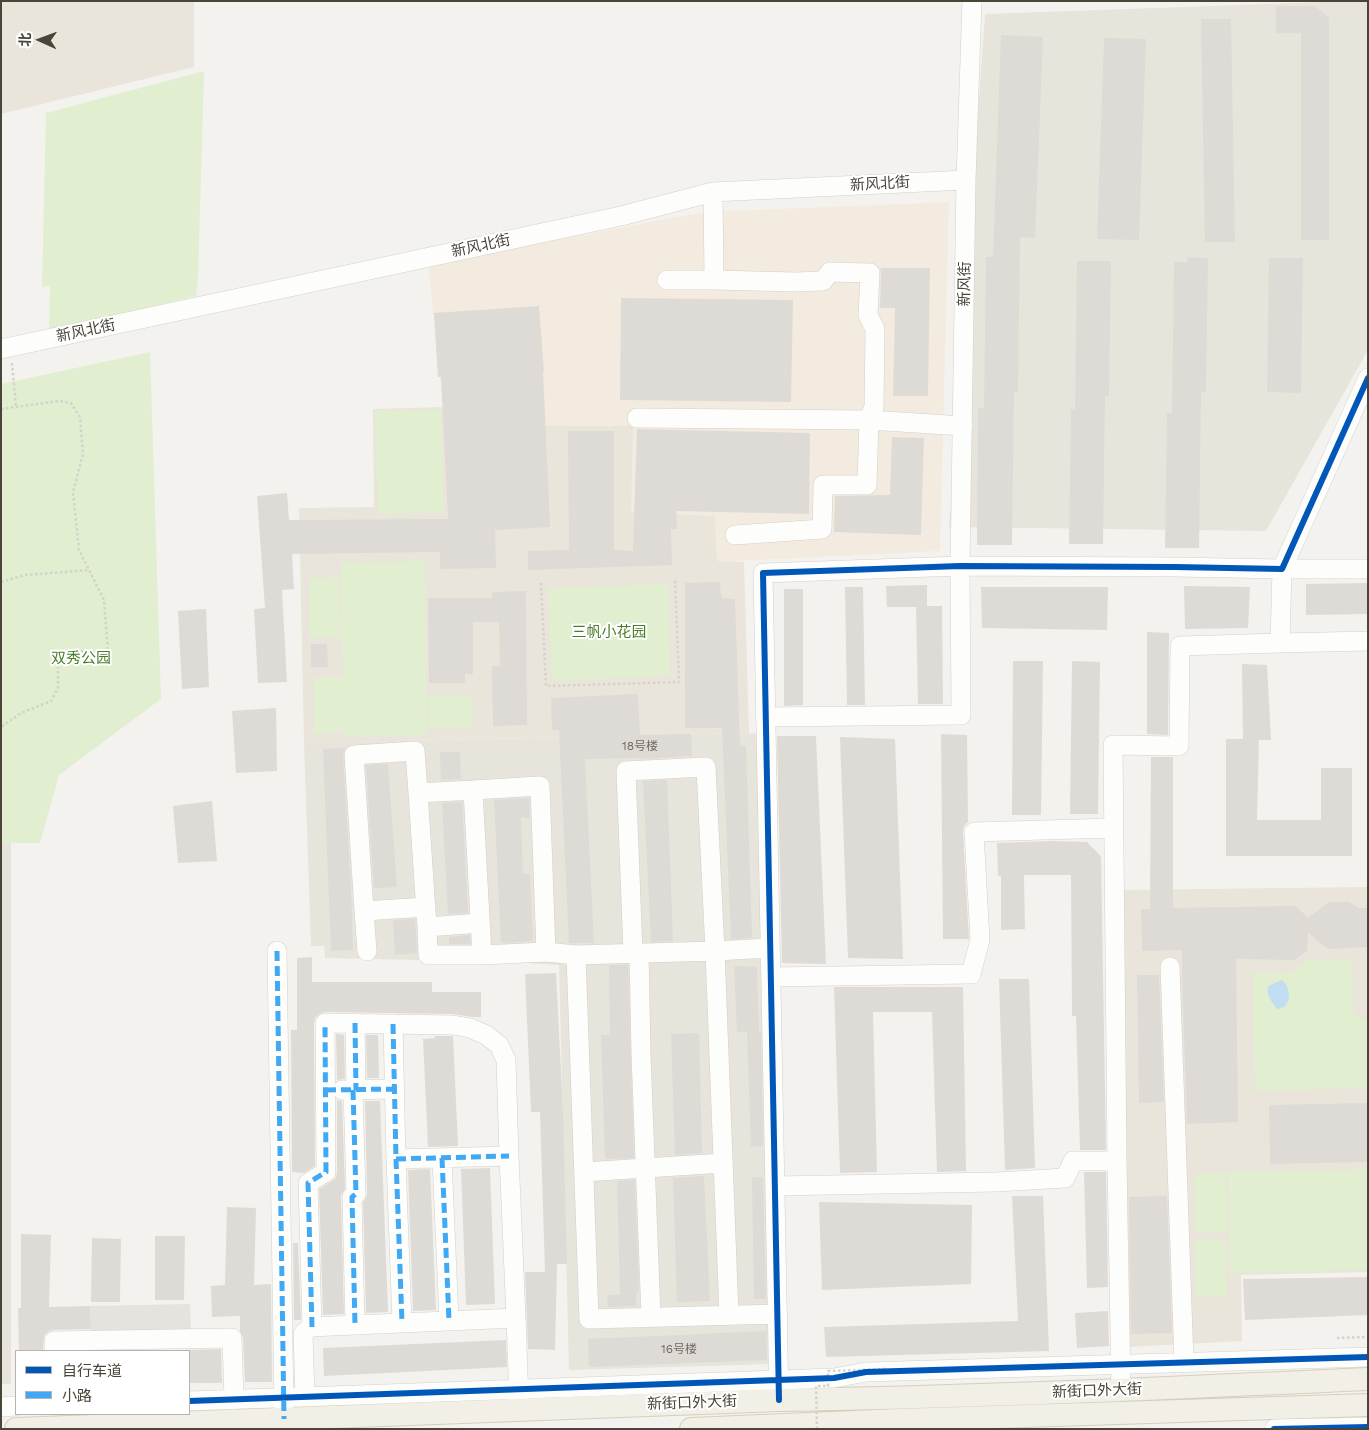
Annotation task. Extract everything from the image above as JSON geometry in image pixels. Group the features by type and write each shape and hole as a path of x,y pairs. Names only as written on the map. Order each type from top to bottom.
{"main road":[{"name":"新街口外大街","path":"16,1429 284,1408 519,1399 780,1390 850,1399 1368,1380"},
{"name":"新街口外大街","path":"691,1429 848,1426 1368,1405"}],"street":[{"name":"新风街","path":"765,717 961,715 960,566 962,426 966,180 972,1"},
{"name":"新风北街","path":"6,348 621,216 713,192 966,180"},
{"path":"713,192 714,280"},
{"path":"667,280 795,282 823,281 830,272 870,273 868,315 875,329 874,407 869,420 867,485 823,485 822,529 735,535"},
{"path":"1280,643 1282,569 1368,378"},
{"path":"637,418 869,420 962,426"},
{"path":"1368,569 1175,566 960,566 762,573 780,1390 866,1372 1368,1356"},
{"path":"1121,1390 1113,745 1179,746 1180,646 1368,641"},
{"path":"366,951 354,756 415,751 428,955 546,952 576,955 770,948"},
{"path":"651,1317 636,953 626,771 706,767 729,1315"},
{"path":"418,793 540,786 546,952"},
{"path":"473,790 482,955"},
{"path":"771,977 971,974 980,940 974,832 1113,828"},
{"path":"364,912 426,907"},
{"path":"427,927 480,923"},
{"path":"277,951 284,1408"},
{"path":"576,955 589,1319 778,1314"},
{"path":"1170,967 1184,1362"},
{"path":"190,1401 234,1400 284,1408 306,1397 519,1399 506,1060 499,1045 486,1035 470,1028 453,1025 325,1023 326,1172 308,1183 312,1327"},
{"path":"355,1023 356,1194 352,1197 355,1325"},
{"path":"393,1024 402,1323"},
{"path":"326,1090 395,1089"},
{"path":"396,1159 509,1156"},
{"path":"442,1158 449,1320"},
{"path":"776,1186 996,1182 1065,1178 1073,1161 1117,1161"},
{"path":"584,1172 723,1163"},
{"path":"306,1397 303,1334 312,1327 516,1318"},
{"path":"54,1350 54,1340 232,1338 234,1400"},
{"path":"1,1407 15,1406"},
{"path":"1274,1429 1368,1427"}],"path":[{"path":"6,348 16,407"},
{"path":"1,409 59,402 71,403 80,417 83,454 73,492 79,550 104,600 108,652 66,652 58,661 58,688 51,701 21,713 1,727"},
{"path":"1,582 25,575 89,570"},
{"path":"541,583 546,686 678,682 675,578"},
{"path":"1337,1338 1368,1337"},
{"path":"817,1429 816,1386 828,1386 828,1370 886,1369"}],"shaded area":[{"path":"1,1 194,1 194,67 1,114"},
{"path":"1368,1 1368,350 1266,531 949,527 985,14"},
{"path":"949,202 940,551 717,562 715,516 631,512 564,427 545,426 443,407 428,265 703,212"},
{"path":"443,407 546,426 633,426 631,512 715,516 717,561 744,562 749,733 304,743 299,508 374,507 373,409"},
{"path":"762,733 773,1364 569,1370 559,965 511,962 325,958 324,946 311,946 304,743"},
{"path":"1,841 11,841 11,1384 1,1384"},
{"path":"1368,887 1368,1272 1241,1275 1242,1341 1128,1347 1120,890"},
{"path":"190,1304 191,1330 91,1332 90,1306"}],"green space":[{"path":"204,71 196,296 49,332 50,285 42,287 46,113"},
{"name":"双秀公园","path":"150,352 161,699 59,775 40,843 1,843 1,384"},
{"path":"441,409 444,512 378,514 375,411"},
{"path":"425,561 427,735 345,736 343,680 343,732 314,733 314,677 343,676 341,562"},
{"path":"339,577 341,638 310,638 309,578"},
{"name":"三帆小花园","path":"668,584 670,676 552,681 548,588"},
{"path":"428,695 473,695 473,728 428,728"},
{"path":"1307,960 1352,961 1353,1011 1368,1024 1368,1088 1255,1091 1253,972 1289,973"},
{"path":"1368,1169 1368,1270 1230,1273 1228,1172"},
{"path":"1225,1173 1226,1232 1196,1232 1195,1174"},
{"path":"1195,1239 1225,1239 1226,1297 1196,1297"}],"water":[{"path":"1282,980 1288,988 1289,997 1286,1005 1277,1009 1271,1001 1268,986"}],"building":[{"path":"1276,6 1315,6 1329,18 1329,240 1301,240 1301,33 1276,33"},
{"path":"1201,19 1231,19 1235,242 1205,242"},
{"path":"1001,35 1043,37 1035,238 1020,237 1018,392 1014,392 1012,545 977,545 978,408 984,408 986,257 993,257"},
{"path":"1104,38 1146,39 1139,240 1097,239"},
{"path":"1187,257 1208,258 1206,392 1201,392 1199,548 1165,548 1167,413 1172,413 1174,262 1187,262"},
{"path":"1269,258 1303,258 1301,393 1267,392"},
{"path":"1077,261 1111,261 1109,396 1105,396 1103,544 1069,544 1071,409 1075,410"},
{"path":"880,268 930,268 928,396 893,396 895,308 880,308"},
{"path":"621,298 793,300 791,402 620,400"},
{"path":"539,306 544,371 550,527 495,530 496,568 440,569 440,552 292,554 294,589 282,590 287,682 258,683 254,609 265,608 257,496 287,493 289,520 448,519 441,377 438,377 434,313"},
{"path":"637,429 810,433 809,514 676,511 677,529 671,529 672,565 528,570 528,551 569,550 568,431 614,431 614,550 633,551"},
{"path":"892,437 924,438 921,535 834,532 835,496 890,495"},
{"path":"719,582 722,598 735,599 740,746 746,746 752,938 731,939 722,728 685,728 685,583"},
{"path":"1368,583 1368,614 1306,615 1306,584"},
{"path":"927,585 927,606 942,606 943,704 918,704 916,607 887,607 886,586"},
{"path":"1184,586 1250,587 1248,628 1185,629"},
{"path":"845,587 863,587 865,705 847,705"},
{"path":"981,587 1108,587 1107,630 982,628"},
{"path":"784,589 803,589 803,705 784,706"},
{"path":"526,591 527,725 493,726 492,666 500,666 499,622 473,622 473,674 465,674 465,683 429,683 428,598 492,598 492,592"},
{"path":"206,609 209,687 182,689 178,611"},
{"path":"1147,632 1169,633 1168,735 1147,734"},
{"path":"311,644 327,644 328,667 311,667"},
{"path":"1013,661 1043,661 1041,815 1012,815"},
{"path":"1072,661 1100,662 1098,814 1070,814"},
{"path":"1242,664 1267,665 1271,740 1259,740 1257,820 1321,820 1321,768 1352,768 1352,856 1226,856 1226,739 1243,739"},
{"path":"638,694 640,735 691,734 692,756 642,759 585,759 594,943 569,943 559,730 552,730 551,698"},
{"path":"276,708 277,771 236,773 232,711"},
{"path":"941,734 967,735 968,822 964,826 963,833 969,939 943,939"},
{"path":"777,736 816,736 826,964 782,963"},
{"path":"840,737 895,739 903,959 848,958"},
{"path":"345,748 343,756 353,950 331,951 323,749"},
{"path":"440,752 460,752 461,779 441,780"},
{"path":"1151,757 1173,757 1173,908 1296,906 1308,918 1329,902 1349,902 1358,908 1368,908 1368,947 1328,949 1308,933 1307,951 1295,960 1236,959 1238,1122 1187,1124 1182,950 1142,951 1141,909 1150,909"},
{"path":"388,764 397,887 374,888 366,765"},
{"path":"667,780 673,941 651,942 643,781"},
{"path":"529,798 530,818 521,818 523,874 530,874 533,941 501,943 494,800"},
{"path":"212,801 217,861 178,863 173,806"},
{"path":"462,802 468,913 448,914 442,803"},
{"path":"1087,842 1101,856 1106,1150 1080,1150 1076,1016 1072,1016 1071,875 1024,875 1025,929 1001,930 1001,876 998,876 997,843"},
{"path":"415,919 417,953 395,955 393,920"},
{"path":"470,935 470,944 449,944 449,937"},
{"path":"312,957 312,982 432,982 432,992 481,992 481,1017 453,1014 325,1012 319,1014 315,1018 314,1023 315,1166 304,1173 292,1172 291,1030 297,1030 297,958"},
{"path":"609,965 628,965 634,1158 605,1159 601,1035 610,1035"},
{"path":"734,966 757,967 759,1032 761,1032 763,1146 751,1147 747,1032 737,1032"},
{"path":"556,973 563,1111 567,1264 557,1264 555,1350 528,1349 525,1272 545,1272 540,1112 531,1112 525,974"},
{"path":"1137,975 1159,975 1164,1102 1139,1103"},
{"path":"999,979 1029,979 1035,1168 1005,1170"},
{"path":"834,987 963,987 966,1171 937,1172 932,1012 873,1012 877,1172 840,1173"},
{"path":"699,1033 702,1153 675,1155 671,1034"},
{"path":"336,1034 344,1035 345,1079 337,1080"},
{"path":"366,1035 378,1035 379,1078 367,1078"},
{"path":"435,1036 453,1036 458,1146 428,1147 423,1039 435,1038"},
{"path":"337,1100 342,1101 345,1189 341,1197 344,1314 323,1315 319,1189 336,1178"},
{"path":"365,1101 380,1101 388,1312 366,1313 363,1202 367,1194"},
{"path":"1368,1103 1368,1162 1270,1164 1269,1105"},
{"path":"490,1168 495,1304 466,1305 461,1169"},
{"path":"430,1169 436,1310 413,1311 408,1170"},
{"path":"1084,1172 1106,1172 1108,1287 1087,1288"},
{"path":"704,1176 710,1301 677,1302 673,1178"},
{"path":"752,1177 763,1177 766,1299 754,1299"},
{"path":"635,1180 639,1293 636,1293 636,1306 608,1307 607,1295 620,1295 617,1181"},
{"path":"1012,1196 1043,1196 1049,1351 826,1357 824,1327 1018,1321"},
{"path":"1167,1196 1172,1333 1131,1334 1129,1197"},
{"path":"819,1202 972,1205 971,1284 822,1290"},
{"path":"227,1207 256,1208 254,1285 271,1284 272,1382 245,1382 240,1316 212,1317 211,1286 225,1285"},
{"path":"21,1234 51,1235 49,1307 90,1306 91,1329 49,1331 44,1336 43,1350 19,1350 18,1308 21,1308"},
{"path":"155,1236 185,1236 184,1300 155,1300"},
{"path":"92,1238 121,1239 120,1302 91,1302"},
{"path":"293,1243 298,1243 301,1320 294,1320"},
{"path":"1368,1277 1368,1315 1245,1320 1243,1279"},
{"path":"1108,1311 1109,1346 1077,1348 1075,1313"},
{"path":"766,1331 767,1360 589,1367 588,1339"},
{"path":"506,1340 507,1367 324,1376 323,1348"},
{"path":"221,1349 222,1383 190,1383 189,1350"}],"marked path":[{"path":"277,951 284,1419"},
{"path":"312,1327 308,1183 326,1172 325,1023"},
{"path":"355,1023 356,1090"},
{"path":"393,1024 396,1159 509,1156"},
{"path":"326,1090 395,1089"},
{"path":"353,1090 356,1194 352,1197 355,1325"},
{"path":"442,1158 449,1320"},
{"path":"396,1159 402,1323"}],"cycle path":[{"path":"779,1400 763,573 960,566 1282,569 1368,378"},
{"path":"190,1401 834,1378 866,1372 1368,1357"},
{"path":"1274,1429 1368,1427"}]}
